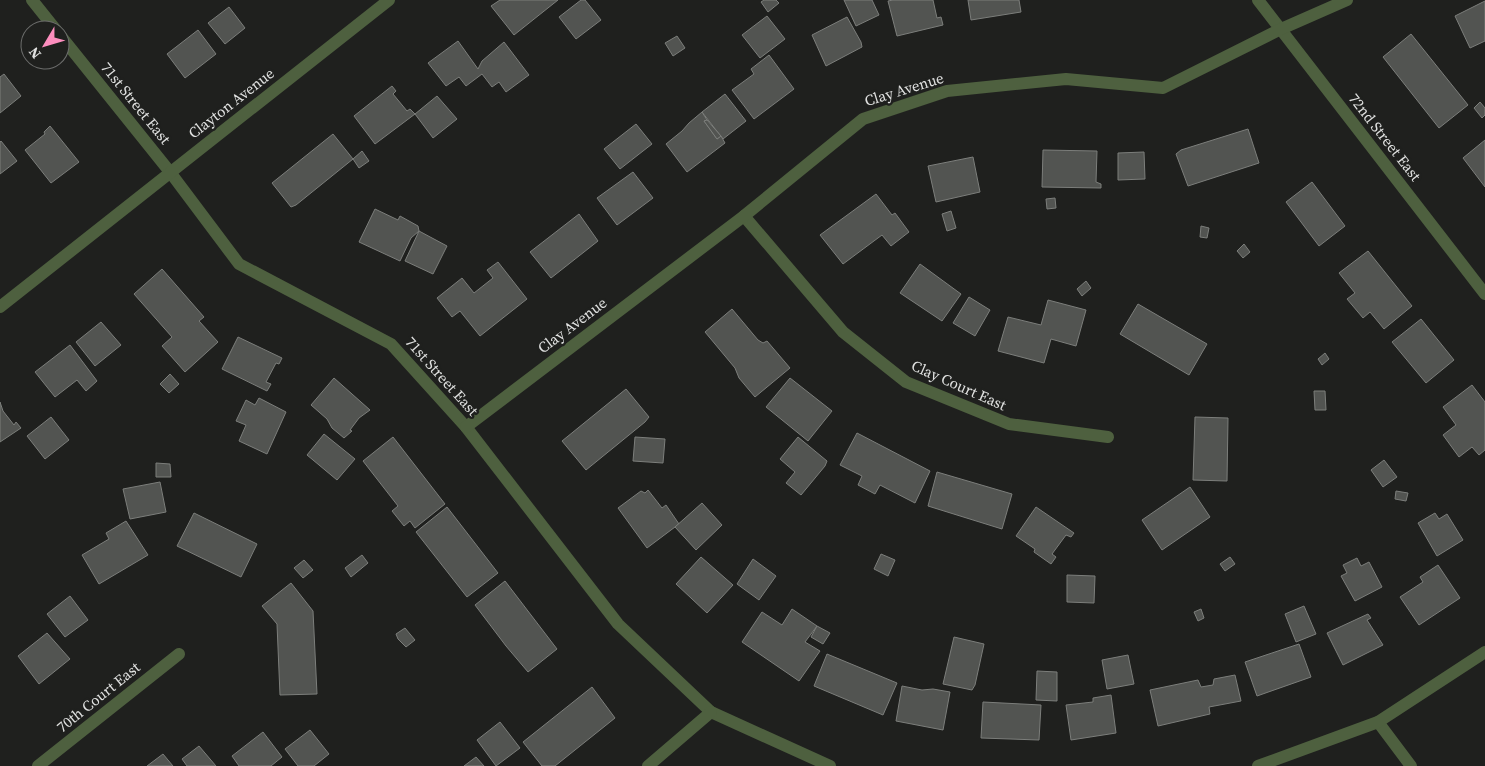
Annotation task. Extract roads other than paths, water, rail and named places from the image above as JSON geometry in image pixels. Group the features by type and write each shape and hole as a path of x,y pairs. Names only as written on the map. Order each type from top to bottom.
{"street":[{"path":"32,0 48,20"},
{"name":"Clayton Avenue","path":"0,307 390,0"},
{"name":"72nd Street East","path":"1258,0 1485,294"},
{"name":"Clay Avenue","path":"466,427 744,216 862,119 947,91 1066,79 1163,88 1281,29 1347,0"},
{"name":"71st Street East","path":"70,47 170,172 239,264 391,344 466,427 618,624 711,712 830,766"},
{"name":"Clay Court East","path":"744,216 843,332 906,382 1009,424 1108,437"},
{"path":"1258,766 1378,722 1485,652"},
{"name":"70th Court East","path":"38,766 179,654"},
{"path":"648,766 711,712"},
{"path":"1378,722 1411,766"}]}
